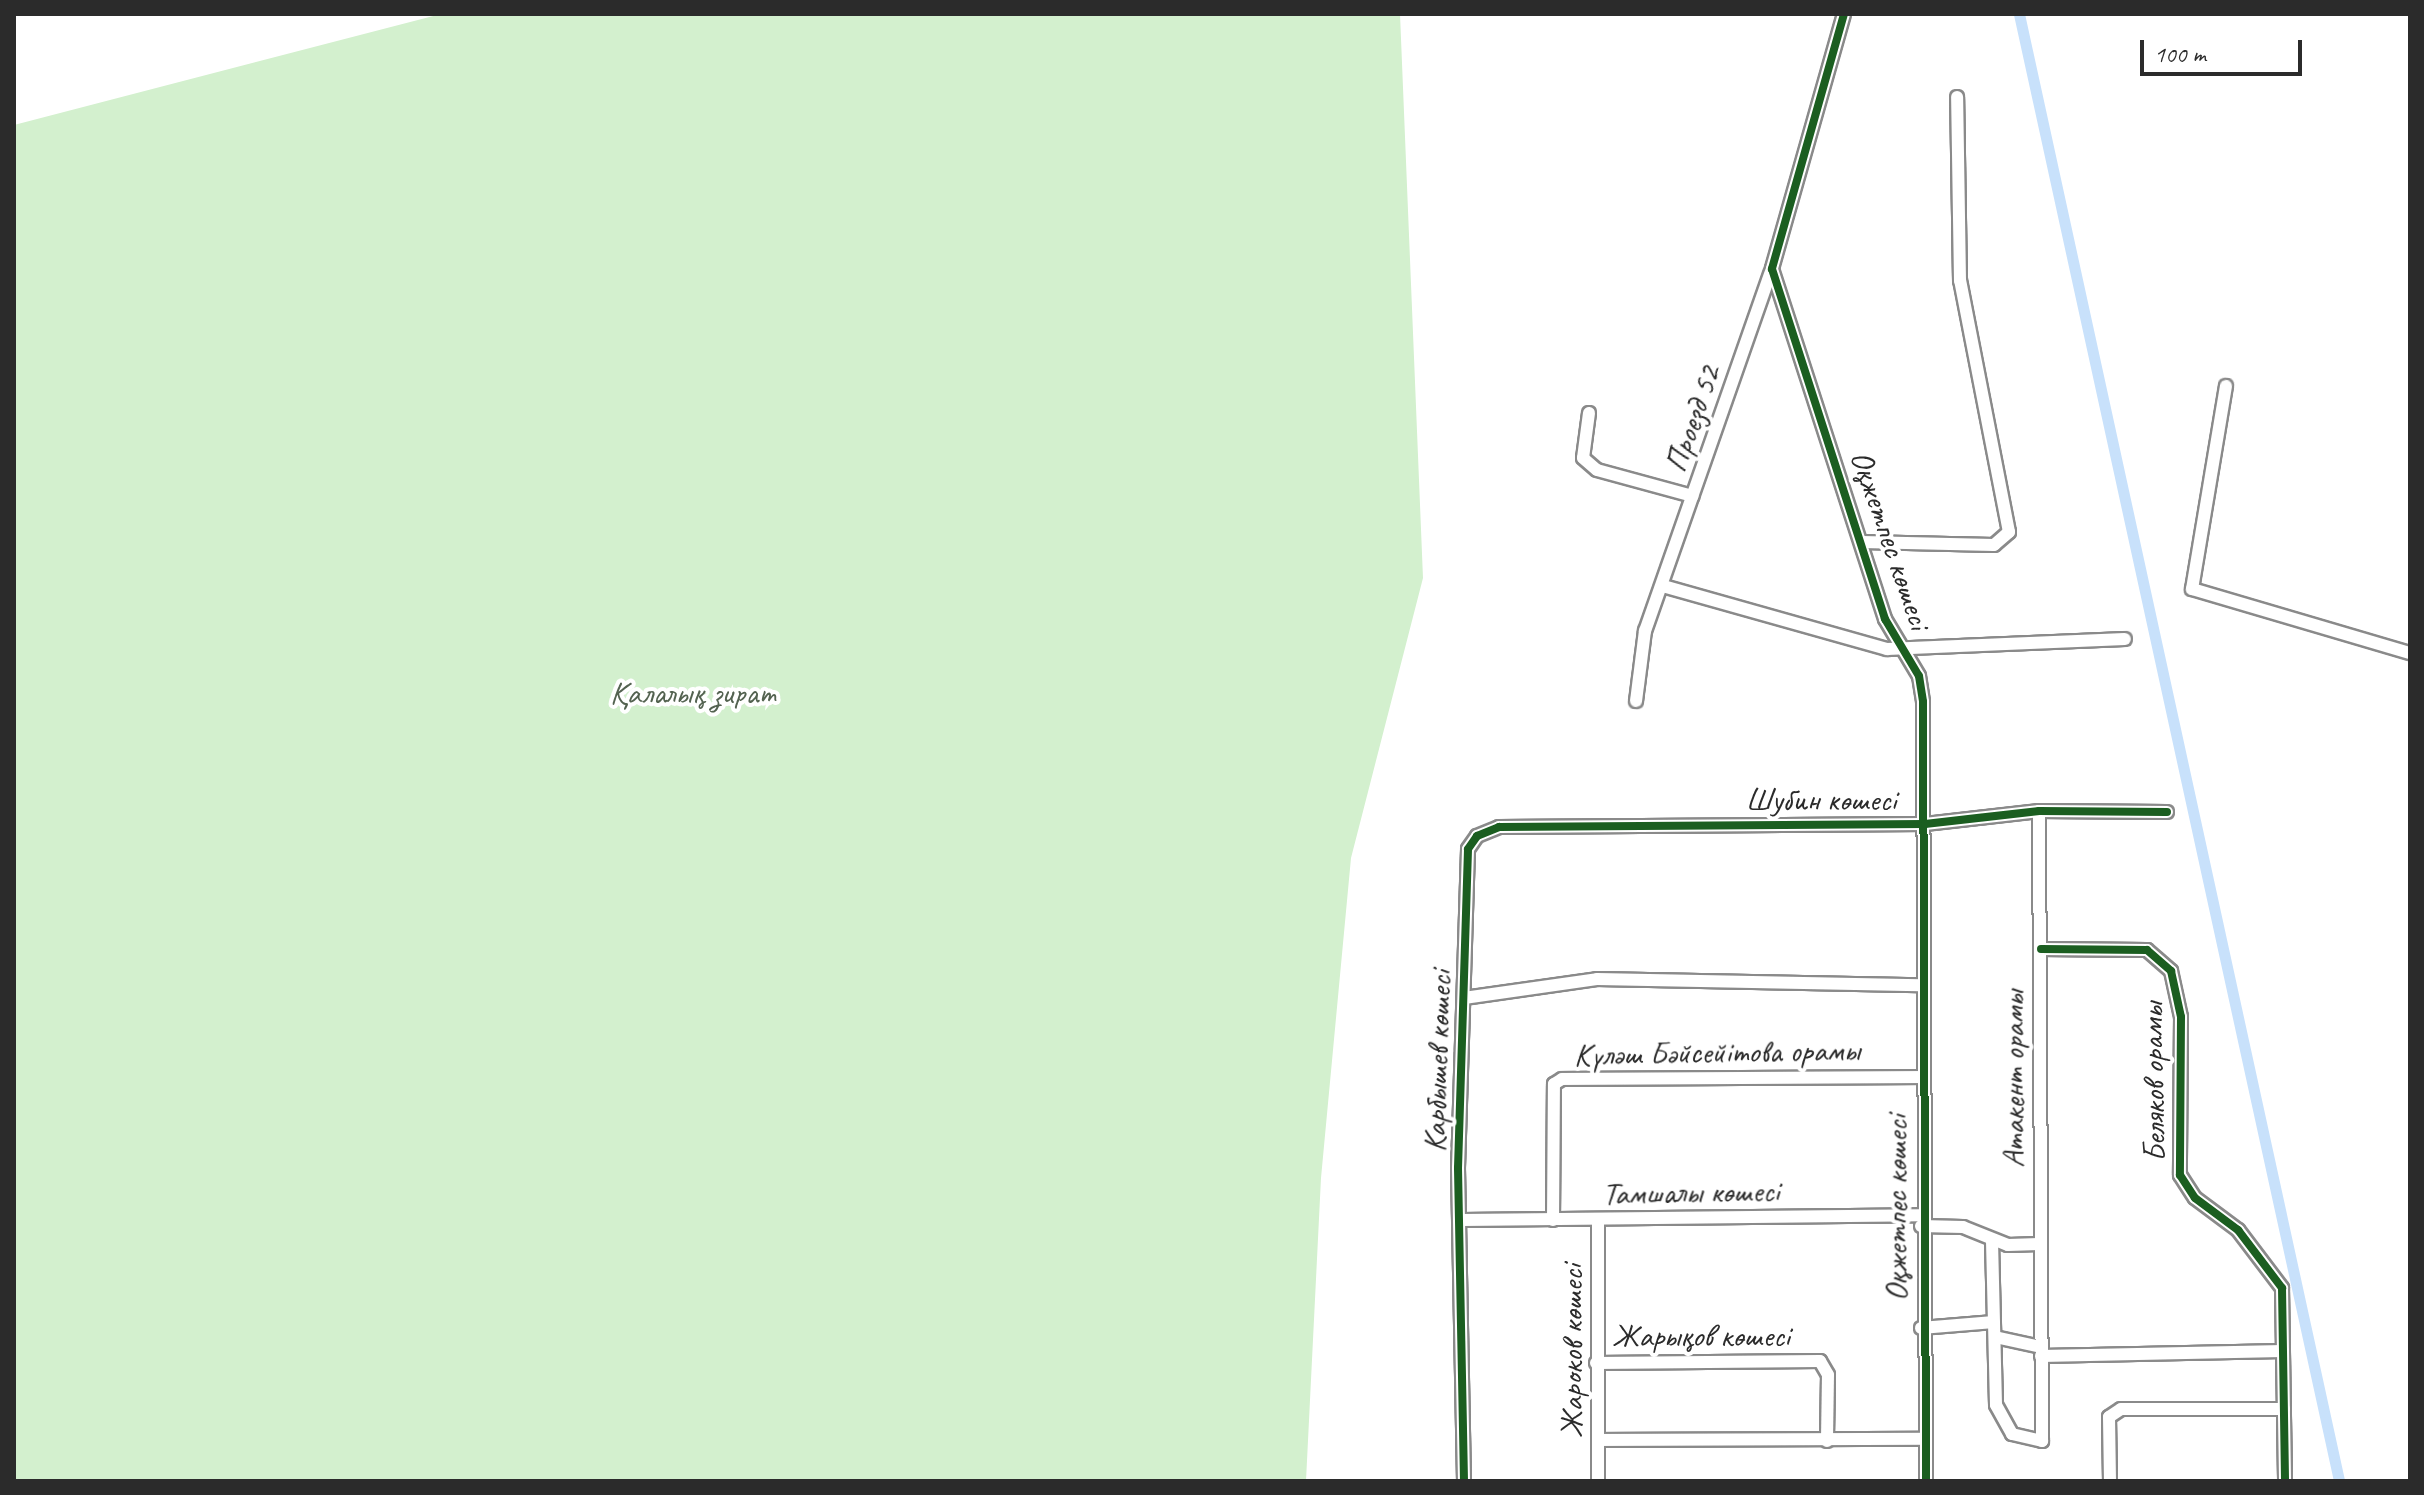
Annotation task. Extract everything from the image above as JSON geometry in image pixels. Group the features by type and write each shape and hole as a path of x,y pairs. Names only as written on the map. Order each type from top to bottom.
{"street":[{"path":"1772,269 1844,14"},
{"name":"Оқжетпес көшесі","path":"1862,542 1994,545 2009,532 1960,281 1957,97"},
{"name":"Проезд 52","path":"1636,701 1645,631 1772,269"},
{"name":"Оқжетпес көшесі","path":"1772,269 1862,542 1902,650 1922,687 1925,824 1920,985 1921,1328 1926,1481"},
{"path":"2226,386 2192,589 2410,653"},
{"path":"1589,413 1583,458 1597,470 1693,496"},
{"path":"1663,586 1902,650 2125,639"},
{"name":"Шубин көшесі","path":"1477,836 1499,827 1925,824 2039,811 2167,812"},
{"name":"Атакент орамы","path":"1995,1337 1996,1405 2004,1423 2012,1434 2042,1441 2039,811"},
{"name":"Карбышев көшесі","path":"1464,1481 1464,998 1468,849 1477,836"},
{"name":"Беляков орамы","path":"2041,949 2147,950 2171,971 2181,1017 2180,1175 2274,1272 2282,1288 2285,1481"},
{"name":"Күләш Бәйсейітова орамы","path":"1464,998 1597,979 1920,985"},
{"name":"Күләш Бәйсейітова орамы","path":"1553,1220 1554,1084 1562,1079 1921,1077"},
{"name":"Тамшалы көшесі","path":"1462,1220 1921,1221 1963,1227 1992,1241 2039,1244"},
{"name":"Жароков көшесі","path":"1598,1220 1598,1481"},
{"path":"1992,1241 1995,1337 2041,1352 2283,1351"},
{"name":"Оқжетпес көшесі","path":"1921,1328 1994,1322"},
{"name":"Жарықов көшесі","path":"1596,1363 1820,1361 1828,1375 1827,1441"},
{"path":"2110,1481 2109,1417 2121,1409 2284,1409"},
{"path":"1598,1440 1924,1439"}],"green space":[{"name":"Қалалық зират","path":"441,14 1400,14 1423,578 1351,858 1321,1178 1306,1481 14,1481 14,125"}],"waterway":[{"path":"2019,14 2339,1481"}],"cycle path":[{"path":"1844,14 1772,269 1885,619 1919,676 1923,702 1926,1481"},
{"path":"1464,1481 1458,1168 1468,849 1477,836 1499,827 1925,824 2039,811 2167,812"},
{"path":"2041,949 2147,950 2171,971 2181,1017 2180,1175 2195,1198 2238,1230 2282,1288 2285,1481"}]}
